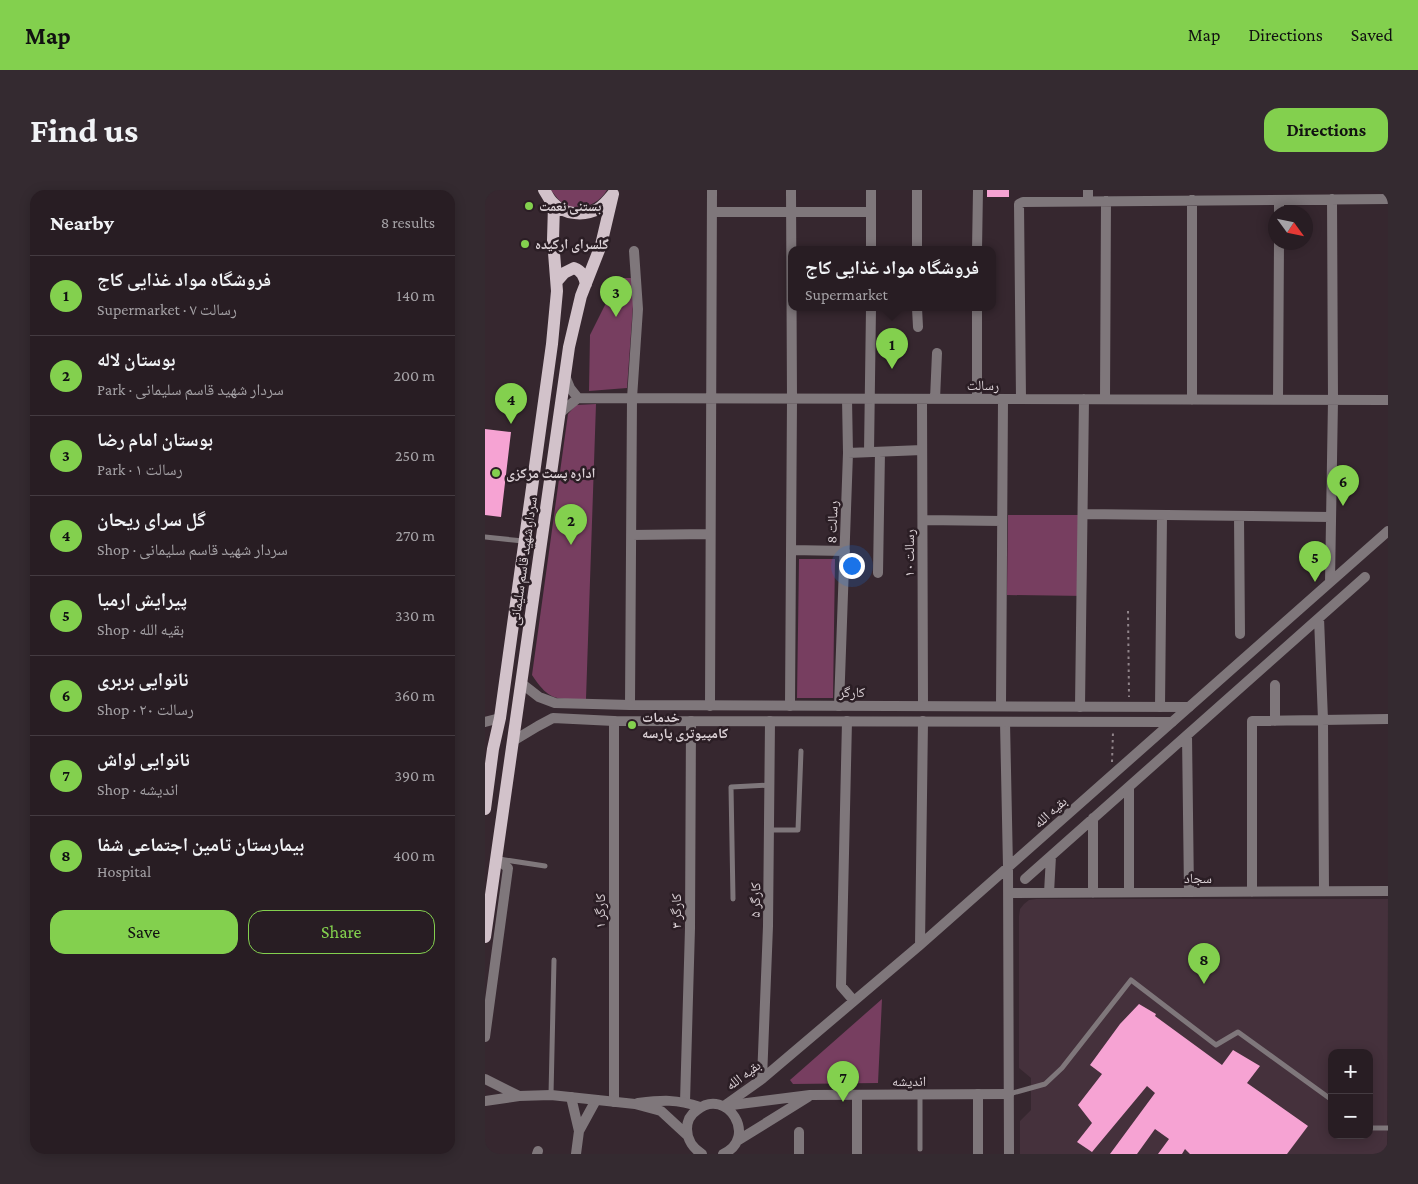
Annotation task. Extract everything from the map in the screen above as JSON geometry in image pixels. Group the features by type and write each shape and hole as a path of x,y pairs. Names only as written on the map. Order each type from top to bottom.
{"main road":[{"path":"544,190 554,204 563,211 575,214 588,213 599,208 614,192"},
{"name":"سردار شهید قاسم سلیمانی","path":"485,937 569,347 581,296 601,245 614,192"},
{"path":"485,809 489,747 500,718 552,344 557,291 553,240 554,204"},
{"path":"557,281 564,272 574,268 580,270 586,284"}],"street":[{"path":"710,706 712,190"},
{"path":"791,190 791,246"},
{"path":"871,190 871,246"},
{"path":"917,190 917,246"},
{"path":"977,190 977,246"},
{"path":"1021,399 1019,204 1088,195 1106,201 1160,195 1192,200 1229,195 1279,200 1297,195 1332,199 1369,195 1388,199"},
{"path":"1330,582 1333,400 1332,199"},
{"path":"1192,200 1192,400"},
{"path":"1279,200 1279,205"},
{"path":"1105,399 1106,201"},
{"path":"712,212 871,212"},
{"path":"1279,250 1279,400"},
{"path":"630,705 632,398 638,309 634,251"},
{"path":"790,706 792,311"},
{"path":"869,452 871,311"},
{"path":"917,311 917,327"},
{"path":"977,311 977,399"},
{"path":"935,399 937,353"},
{"path":"560,413 578,398 570,388 565,376"},
{"name":"رسالت","path":"578,398 1388,400"},
{"name":"رسالت 8","path":"839,706 848,453 847,399"},
{"name":"رسالت ۱۰","path":"922,399 923,706"},
{"path":"1001,706 1003,399"},
{"path":"1080,706 1084,399"},
{"path":"848,453 923,450"},
{"path":"878,573 880,452"},
{"path":"1083,514 1331,517"},
{"path":"1160,707 1162,516"},
{"path":"1239,516 1240,634"},
{"path":"923,520 1002,521"},
{"name":"بقیه الله","path":"724,1106 762,1079 920,945 1388,531"},
{"path":"631,535 710,534"},
{"path":"791,550 845,552"},
{"path":"1025,879 1365,578"},
{"path":"1319,618 1323,720 1324,891"},
{"name":"کارگر","path":"521,682 539,697 555,704 1189,707"},
{"path":"1275,685 1275,721"},
{"path":"553,718 551,710 555,704"},
{"path":"738,706 738,721"},
{"path":"485,722 500,718"},
{"path":"513,741 553,718 614,721 1172,722"},
{"path":"1252,892 1252,721 1388,719"},
{"name":"کارگر ۱","path":"614,721 614,1102"},
{"name":"کارگر ۳","path":"685,1102 690,928 691,721"},
{"name":"کارگر ۵","path":"762,1079 769,926 770,721"},
{"path":"847,721 841,986 854,1002"},
{"path":"920,945 923,721"},
{"path":"1005,722 1008,868 1009,1154"},
{"path":"1187,735 1189,892"},
{"path":"1129,788 1129,892"},
{"path":"1093,818 1093,893"},
{"path":"1049,893 1051,856"},
{"path":"485,1037 507,868 496,858"},
{"name":"سجاد","path":"1008,893 1388,891"},
{"name":"اندیشه","path":"485,1079 519,1096"},
{"path":"977,1154 978,1094"},
{"name":"اندیشه","path":"635,1104 664,1100 685,1102 701,1107 716,1104 724,1106 811,1095 1009,1094"},
{"name":"اندیشه","path":"485,1101 519,1096 551,1095 635,1104 661,1111 690,1145 703,1154"},
{"path":"737,1141 811,1095"},
{"path":"857,1095 857,1154"},
{"path":"571,1097 579,1131"},
{"path":"575,1154 579,1131 596,1100"},
{"path":"724,1106 731,1111 739,1125 737,1141 725,1154"},
{"path":"690,1145 687,1127 689,1119 701,1107"},
{"path":"799,1132 799,1154"}],"lane":[{"path":"485,537 524,541"},
{"path":"769,830 798,830 801,751"},
{"path":"733,899 731,787 770,785"},
{"path":"496,858 545,866"},
{"path":"551,1095 554,960"},
{"path":"1009,1094 1045,1084 1062,1068 1131,980 1216,1045 1238,1032 1328,1097"},
{"path":"920,1095 920,1149"},
{"path":"1373,1128 1388,1128"}],"path":[{"path":"1128,611 1129,707"},
{"path":"1112,775 1113,722"}],"shaded area":[{"path":"551,190 607,190 594,203 577,208 565,205"},
{"path":"613,278 635,278 627,388 589,391 590,335 608,299"},
{"path":"596,404 586,699 560,699 544,690 532,675 568,414 576,405"},
{"path":"1008,515 1087,515 1086,596 1007,595"},
{"path":"799,559 835,559 833,698 797,698"},
{"path":"1036,899 1388,899 1387,1154 1020,1154 1020,1121 1031,1110 1031,1078 1019,1068 1019,916 1020,909 1029,900"},
{"path":"882,999 878,1083 793,1084 790,1080"}],"building":[{"path":"987,190 1009,190 1009,197 987,197"},
{"name":"اداره پست مرکزی","path":"485,429 511,432 501,517 485,515"},
{"path":"1139,1004 1156,1014 1155,1016 1222,1065 1233,1050 1260,1066 1247,1083 1308,1126 1287,1154 1190,1154 1185,1149 1182,1154 1158,1154 1169,1139 1155,1129 1137,1154 1110,1154 1155,1093 1147,1086 1092,1152 1077,1142 1092,1123 1078,1105 1102,1074 1090,1065 1120,1024"}],"place":[{"name":"بستنی نعمت","path":"529,206"},
{"name":"گلسرای ارکیده","path":"525,244"},
{"name":"بوستان امام رضا","path":"616,317"},
{"name":"فروشگاه مواد غذایی کاج","path":"892,369"},
{"name":"گل سرای ریحان","path":"511,424"},
{"name":"اداره پست مرکزی","path":"496,473"},
{"name":"نانوایی بربری","path":"1343,506"},
{"name":"بوستان لاله","path":"571,545"},
{"name":"پیرایش ارمیا","path":"1315,582"},
{"name":"خدمات کامپیوتری پارسه","path":"632,725"},
{"name":"بیمارستان تامین اجتماعی شفا","path":"1204,984"},
{"name":"نانوایی لواش","path":"843,1102"}]}
